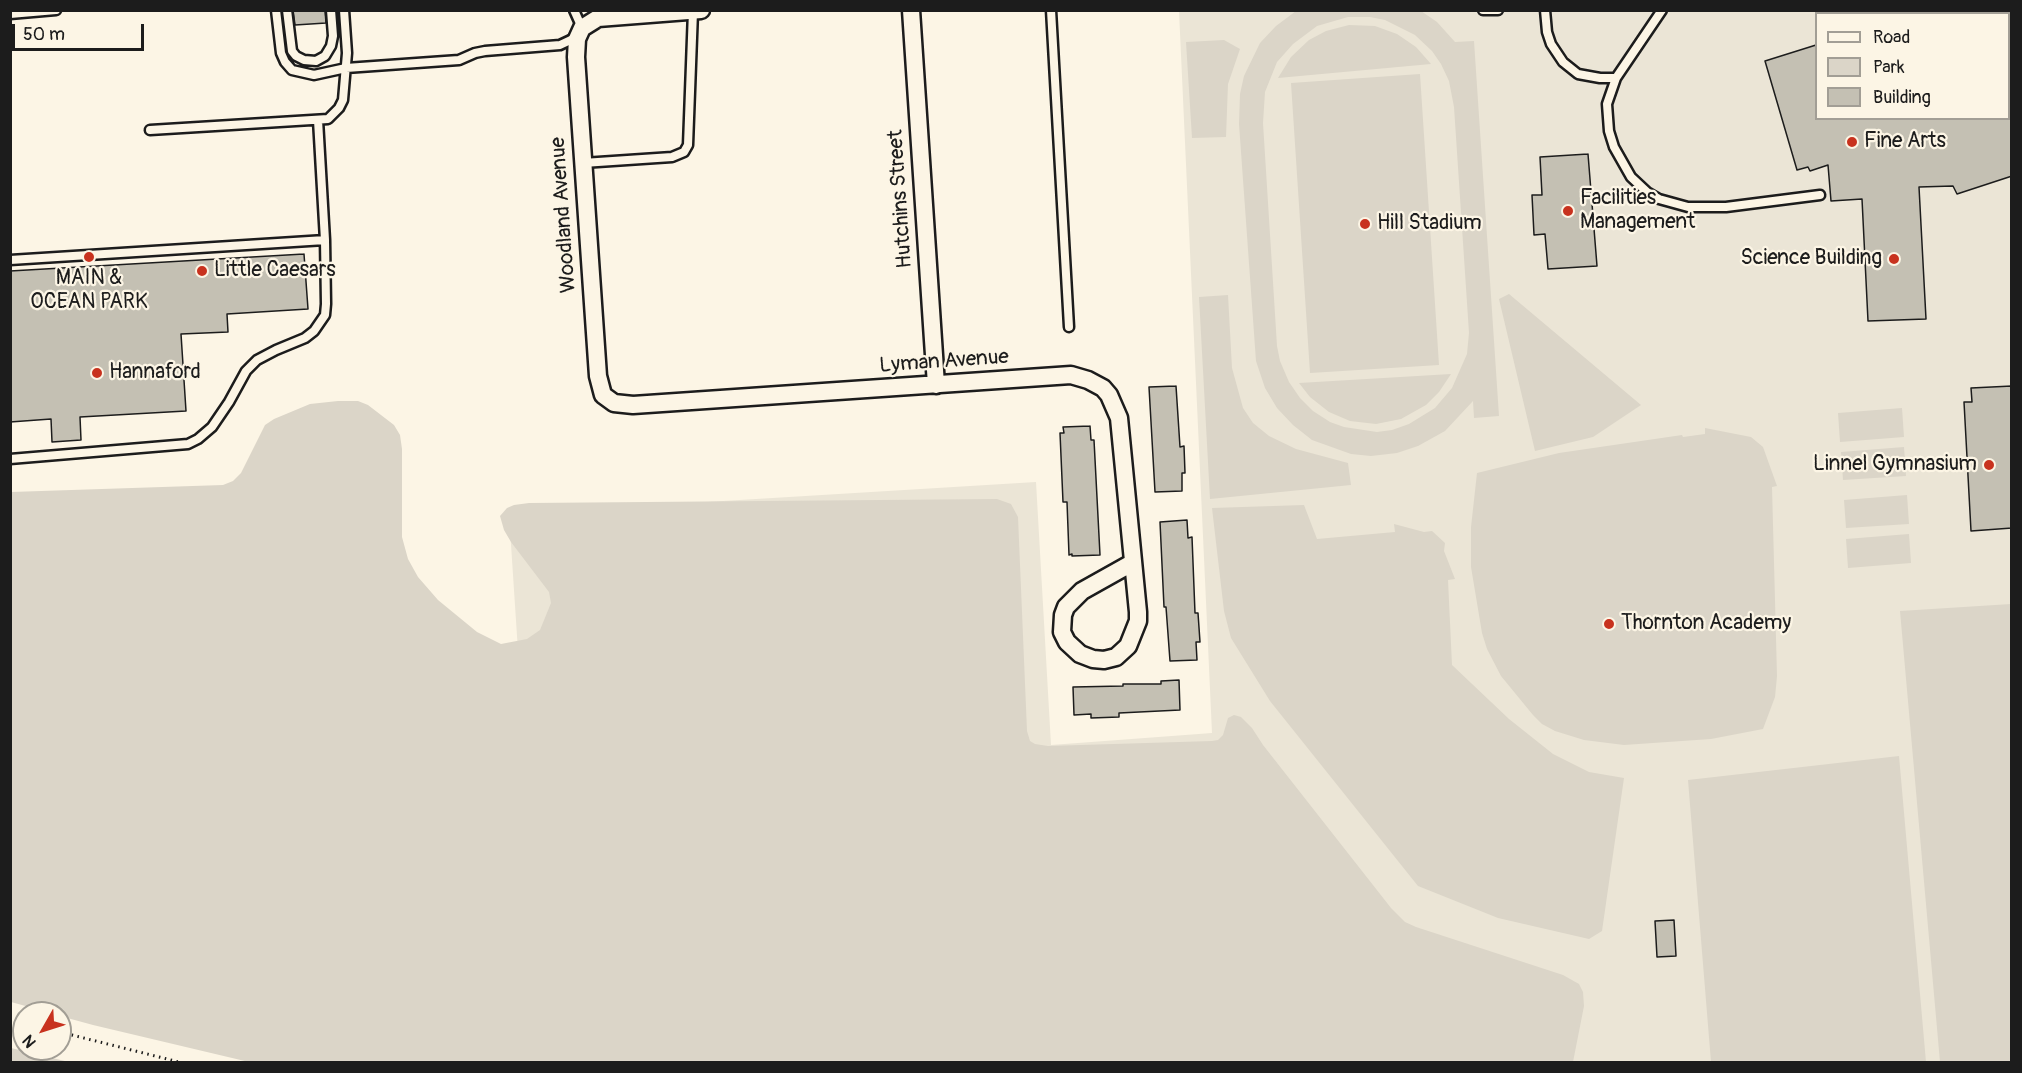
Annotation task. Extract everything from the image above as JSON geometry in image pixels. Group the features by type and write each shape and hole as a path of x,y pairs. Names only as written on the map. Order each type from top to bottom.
{"street":[{"path":"580,32 598,18 701,10"},
{"name":"Hutchins Street","path":"911,10 936,385"},
{"name":"Woodland Avenue","path":"580,32 576,57 598,376 601,390 607,399"},
{"name":"Lyman Avenue","path":"607,399 614,403 633,405 1071,375 1089,380 1103,388 1113,402 1119,418 1138,621 1132,639 1122,653 1109,659 1093,659 1080,654 1066,642 1062,632 1066,607 1082,591 1132,563"}],"lane":[{"path":"10,14 56,10"},
{"path":"276,10 281,53 292,70 314,75 346,68 459,60 485,51 566,44 580,32 574,10"},
{"path":"287,10 292,51 304,60 316,61 326,56 331,46 332,10"},
{"path":"150,130 328,119 339,108 343,100 347,53 344,10"},
{"path":"1051,10 1069,327"},
{"path":"1482,10 1498,10"},
{"path":"1545,10 1547,32 1551,44 1563,62 1578,74 1616,78"},
{"path":"1662,10 1616,78 1607,104 1609,131 1614,147 1624,166 1639,185 1649,194 1673,204 1708,208 1820,195"},
{"path":"1885,10 1905,12 1943,10"},
{"path":"583,163 672,157 684,152 688,145 693,11"},
{"path":"10,459 188,444 198,440 219,418 246,371 263,355 305,338 320,324 325,315 326,304 318,120"},
{"path":"10,260 325,240"}],"path":[{"path":"72,1035 179,1062"}],"shaded area":[{"name":"Thornton Academy","path":"1179,11 2011,11 2011,1062 545,1062 509,514 1036,482 1051,745 1212,733"}],"green space":[{"path":"1296,11 1421,11 1437,22 1455,42 1474,41 1499,416 1474,418 1473,401 1445,431 1418,446 1397,453 1371,456 1351,454 1312,440 1277,408 1265,388 1256,361 1239,124 1240,94 1244,76 1260,43 1276,26","holes":["1348,17 1385,20 1415,35 1432,51 1449,81 1454,107 1469,333 1467,354 1452,388 1435,408 1409,424 1377,432 1344,427 1330,422 1313,411 1289,382 1280,361 1277,346 1263,123 1265,92 1277,62 1293,44 1317,26"]},
{"path":"1349,25 1375,26 1397,34 1416,47 1431,64 1278,78 1291,57 1309,40 1326,31"},
{"path":"1224,40 1240,49 1228,84 1226,137 1192,138 1186,42"},
{"name":"Hill Stadium","path":"1420,74 1439,365 1310,373 1291,83"},
{"path":"1509,294 1641,405 1593,437 1535,451 1499,299"},
{"path":"1228,295 1232,368 1243,408 1253,423 1269,436 1296,449 1348,463 1351,485 1210,499 1199,297"},
{"path":"1451,374 1439,392 1426,405 1401,419 1376,424 1350,421 1329,412 1310,397 1299,383"},
{"path":"358,401 368,405 394,425 400,435 402,449 402,537 408,559 418,577 438,600 477,632 501,644 527,639 540,630 551,603 549,592 504,530 500,516 507,508 514,505 529,503 997,499 1011,504 1018,517 1027,731 1030,741 1048,746 1212,741 1218,740 1223,735 1228,718 1234,715 1241,717 1252,728 1391,908 1405,922 1563,975 1579,984 1583,992 1584,1006 1573,1062 249,1062 72,1019 72,1001 11,1002 11,492 223,485 233,481 241,473 265,425 310,404"},
{"path":"1902,408 1904,437 1840,442 1838,413"},
{"path":"1705,428 1751,437 1763,447 1777,486 1772,487 1777,676 1775,697 1763,729 1711,739 1624,745 1584,740 1555,731 1542,724 1533,715 1501,676 1487,649 1482,633 1471,567 1471,527 1477,473 1559,453 1682,435 1683,437 1705,434"},
{"path":"1904,447 1906,476 1843,480 1841,452"},
{"path":"1907,495 1909,524 1846,528 1844,500"},
{"path":"1304,505 1317,539 1395,532 1394,524 1424,532 1432,531 1445,543 1444,551 1455,579 1448,580 1452,665 1509,719 1553,754 1589,772 1624,778 1602,931 1589,939 1498,918 1418,886 1270,701 1231,638 1224,611 1212,508"},
{"path":"1909,534 1911,563 1848,568 1846,539"},
{"path":"2011,604 2011,1062 1940,1062 1900,611"},
{"path":"1899,756 1926,1062 1711,1062 1688,780"},
{"path":"10,1048 12,1048 12,1061 69,1062 11,1062"}],"building":[{"path":"293,10 325,10 326,23 295,25"},
{"path":"1815,45 1815,120 2010,120 2012,118 2012,176 1957,194 1953,186 1919,187 1926,319 1868,321 1862,199 1831,201 1828,165 1810,171 1808,167 1797,170 1765,61"},
{"name":"Facilities Management","path":"1588,154 1597,266 1548,269 1545,234 1534,235 1532,195 1542,195 1540,157"},
{"name":"Hannaford","path":"304,254 308,309 227,314 228,332 181,334 186,411 80,417 81,440 52,442 51,419 10,422 10,271"},
{"path":"1176,386 1180,447 1184,446 1185,473 1182,473 1182,491 1155,492 1149,387"},
{"name":"Linnel Gymnasium","path":"2012,386 2012,528 1971,531 1964,402 1972,402 1971,388"},
{"path":"1090,426 1091,440 1094,440 1100,555 1072,556 1072,554 1069,555 1067,502 1063,502 1060,433 1064,433 1063,427"},
{"path":"1187,520 1188,538 1192,537 1195,613 1198,613 1200,642 1196,642 1197,660 1170,661 1166,607 1164,607 1160,522"},
{"path":"1179,680 1180,710 1119,713 1119,717 1091,718 1091,714 1074,715 1073,687 1161,684 1161,681"},
{"path":"1674,920 1676,956 1657,957 1655,921"}],"place":[{"name":"Fine Arts","path":"1852,142"},
{"name":"Facilities Management","path":"1568,211"},
{"name":"Hill Stadium","path":"1365,224"},
{"name":"MAIN & OCEAN PARK","path":"89,257"},
{"name":"Science Building","path":"1894,259"},
{"name":"Little Caesars","path":"202,271"},
{"name":"Hannaford","path":"97,373"},
{"name":"Linnel Gymnasium","path":"1989,465"},
{"name":"Thornton Academy","path":"1609,624"}]}
